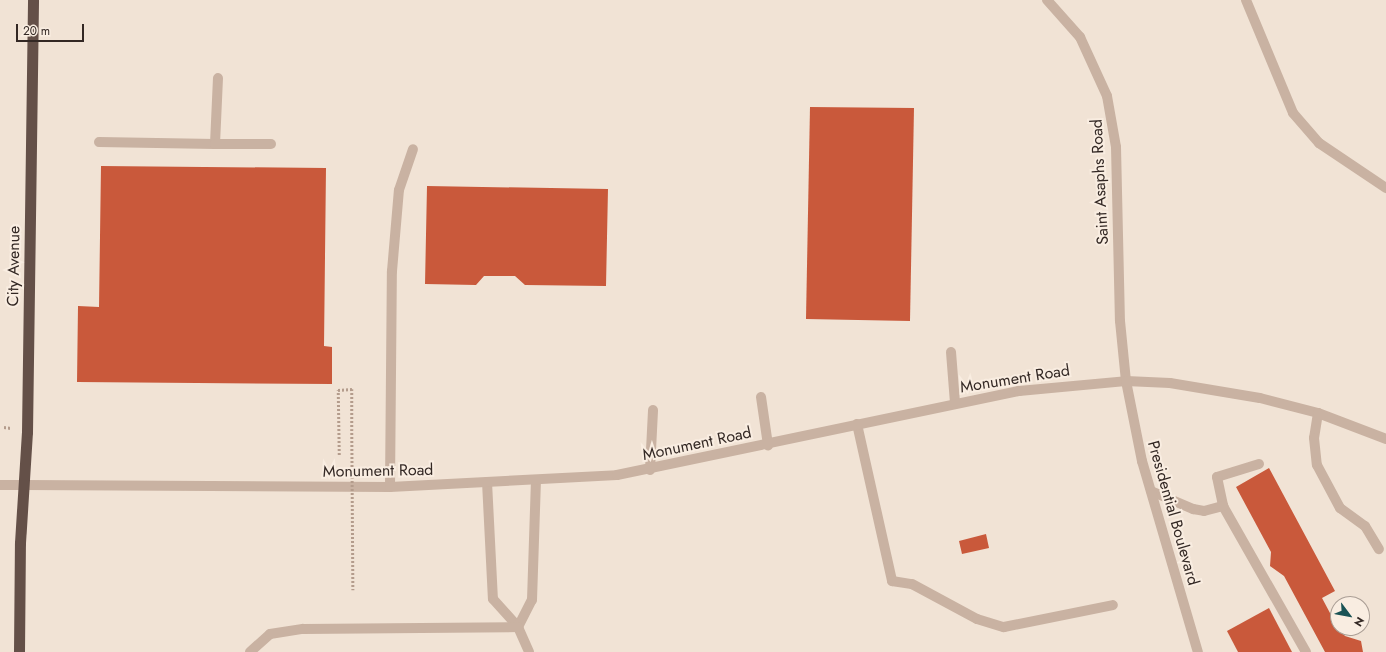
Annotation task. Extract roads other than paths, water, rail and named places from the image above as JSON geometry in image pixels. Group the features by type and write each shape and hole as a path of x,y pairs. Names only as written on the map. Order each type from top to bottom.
{"highway":[{"name":"City Avenue","path":"19,652 24,485 33,0"}],"street":[{"name":"Saint Asaphs Road","path":"1047,0 1068,22 1090,54 1107,96 1113,120 1126,381"},
{"path":"1246,0 1293,113 1320,143 1386,188"},
{"path":"215,144 218,78"},
{"path":"99,142 271,144"},
{"path":"390,487 394,255 399,190 413,149"},
{"path":"951,352 955,403"},
{"name":"Monument Road","path":"0,485 390,487 610,476 650,470 955,403 1046,387 1126,381 1220,390 1318,413 1386,439"},
{"name":"Presidential Boulevard","path":"1126,381 1151,491 1198,652"},
{"path":"761,397 768,445"},
{"path":"650,470 653,410"},
{"path":"1318,413 1314,438 1317,465 1340,508 1365,526 1379,549"},
{"path":"857,424 892,581 912,584 977,619 1004,627 1113,605"},
{"path":"1259,464 1218,477 1224,506 1306,652"},
{"path":"518,627 532,600 536,480"},
{"path":"487,482 493,599 518,627 529,652"},
{"path":"1151,491 1193,510 1204,511 1224,506"},
{"path":"250,652 270,634 303,629 518,627"}]}
